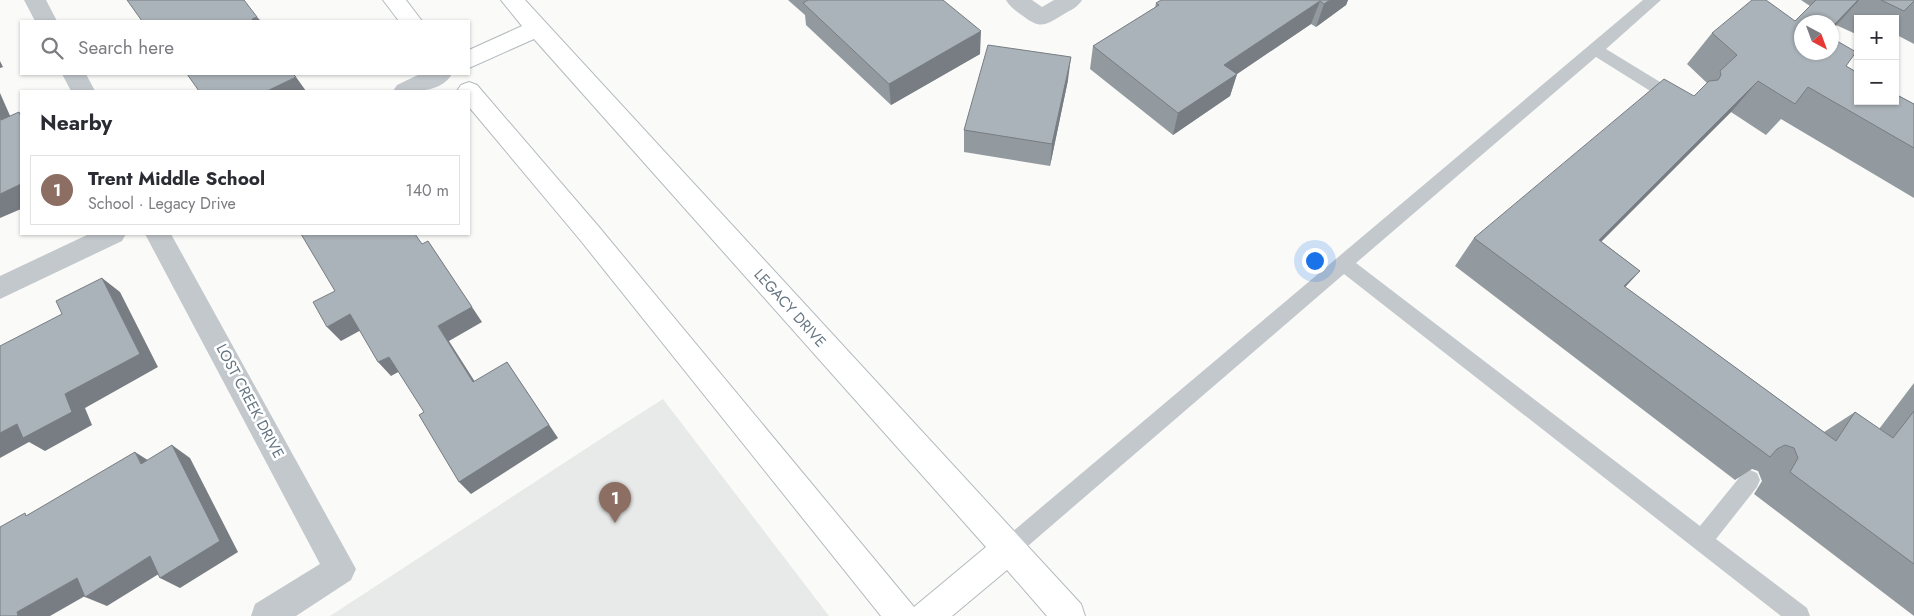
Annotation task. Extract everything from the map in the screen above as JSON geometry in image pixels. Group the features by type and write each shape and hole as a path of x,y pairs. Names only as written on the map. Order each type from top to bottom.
{"main road":[{"path":"394,0 410,20"},
{"name":"LEGACY DRIVE","path":"512,0 1069,616"},
{"path":"470,60 537,28"},
{"path":"455,75 468,90"},
{"path":"470,92 590,234 902,616"},
{"path":"927,616 1008,550"}],"street":[{"path":"35,0 45,20"},
{"path":"1017,0 1041,18 1071,0"},
{"path":"75,75 82,90"},
{"path":"407,90 438,75"},
{"path":"0,288 111,235"},
{"name":"LOST CREEK DRIVE","path":"159,235 340,570 267,616"}],"lane":[{"path":"1008,550 1653,0"},
{"path":"1595,49 1685,105"},
{"path":"1344,264 1799,616"},
{"path":"1701,540 1750,480"}],"shaded area":[{"path":"663,399 829,616 330,616 616,429"}],"building":[{"path":"127,0 244,0 257,17 253,20 141,20"},
{"path":"808,0 943,0 981,31 889,84 803,3"},
{"path":"1161,0 1330,0 1324,4 1320,1 1224,65 1237,74 1178,113 1093,46 1159,5 1156,3"},
{"path":"1752,0 1766,0 1794,20 1794,60 1839,60 1839,42 1854,51 1854,55 1846,66 1854,71 1854,105 1899,105 1899,96 1914,104 1914,148 1808,87 1795,104 1758,81 1599,240 1640,271 1624,286 1836,441 1855,412 1893,438 1914,411 1914,564 1790,472 1798,458 1794,448 1785,445 1777,449 1770,457 1474,238 1664,79 1694,96 1709,81 1718,80 1721,75 1720,71 1737,55 1712,33"},
{"path":"1816,0 1858,0 1839,20 1839,15 1801,15"},
{"path":"1881,0 1914,0 1914,1 1904,11"},
{"path":"988,45 1071,57 1052,144 964,130"},
{"path":"188,75 294,75 296,77 269,90 198,90"},
{"path":"19,112 20,114 20,184 0,194 0,117 1,120"},
{"path":"302,235 416,235 422,244 428,241 472,307 438,326 473,382 507,362 549,425 459,482 419,415 424,412 389,357 378,362 350,314 327,327 313,302 335,291"},
{"path":"102,278 140,354 65,394 72,412 23,438 17,424 0,433 0,346 62,314 56,301"},
{"path":"172,445 220,541 160,578 150,556 85,597 77,578 17,612 18,616 0,616 0,527 25,513 26,516 135,452 141,464"}],"place":[{"name":"Trent Middle School","path":"615,523"}]}
